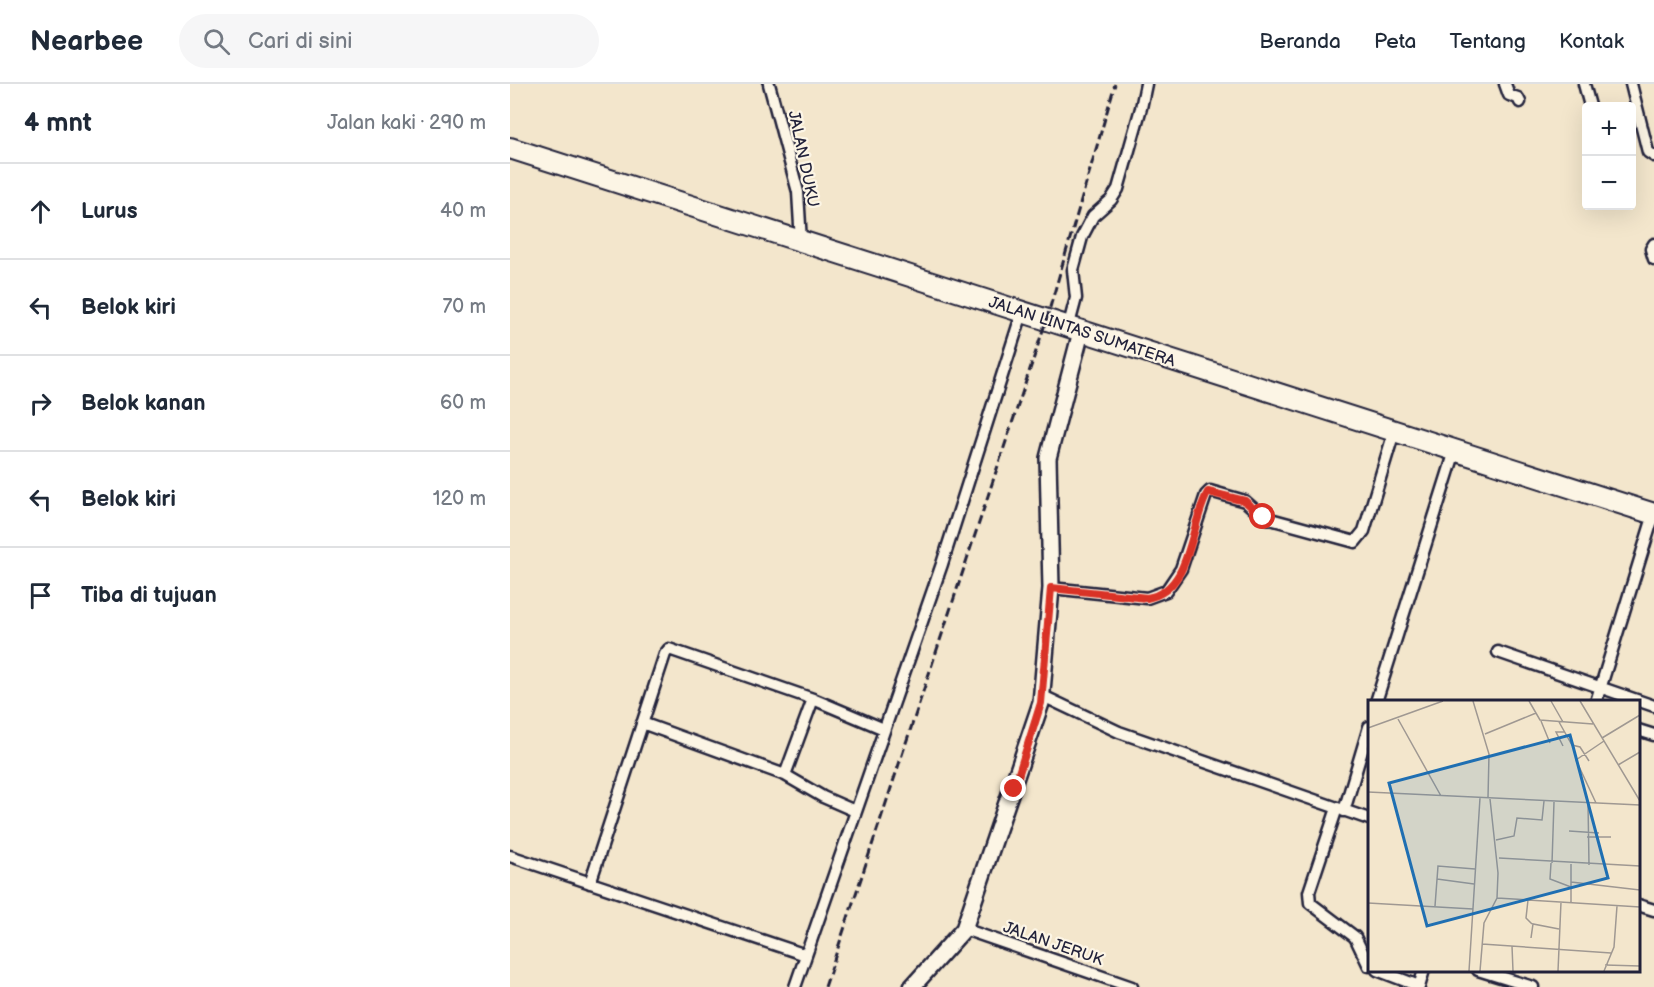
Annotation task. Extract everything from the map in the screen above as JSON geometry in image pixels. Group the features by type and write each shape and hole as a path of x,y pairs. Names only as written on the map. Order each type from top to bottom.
{"highway":[{"name":"JALAN LINTAS SUMATERA","path":"510,148 1654,514"}],"street":[{"name":"JALAN DUKU","path":"770,84 798,192 801,242"},
{"path":"912,987 964,929 1014,789 1042,696 1051,588 1048,458 1075,330 1076,298 1073,270 1079,245 1090,221 1111,200 1118,189 1146,84"},
{"path":"1505,84 1509,95 1518,98 1520,102"},
{"path":"1584,84 1589,102"},
{"path":"1631,84 1648,152 1654,156"},
{"path":"1654,244 1651,249 1654,259"},
{"path":"795,987 942,564 1022,313"},
{"path":"1051,588 1147,598 1166,591 1181,569 1206,495 1210,491 1245,501 1263,517 1355,542 1364,531 1394,432"},
{"path":"1377,700 1455,452"},
{"path":"1596,700 1654,514"},
{"path":"590,883 665,654 669,649 813,699 884,729"},
{"path":"1498,652 1637,700"},
{"path":"1042,696 1119,732 1368,819"},
{"path":"785,775 813,699"},
{"path":"1639,701 1654,706"},
{"path":"642,723 785,775 815,793 855,811"},
{"path":"1368,730 1341,810 1309,892 1310,903 1355,937 1368,964"},
{"path":"1639,730 1654,735"},
{"path":"510,856 806,955"},
{"path":"1639,905 1654,910"},
{"name":"JALAN JERUK","path":"964,929 1132,987"},
{"path":"1382,972 1419,987 1423,972"},
{"path":"1484,972 1533,987"}],"railway":[{"path":"825,987 1046,321 1115,84"}],"route":[{"path":"1014,789 1043,693 1051,588 1147,598 1166,591 1181,569 1206,495 1210,491 1245,501 1263,517"}]}
